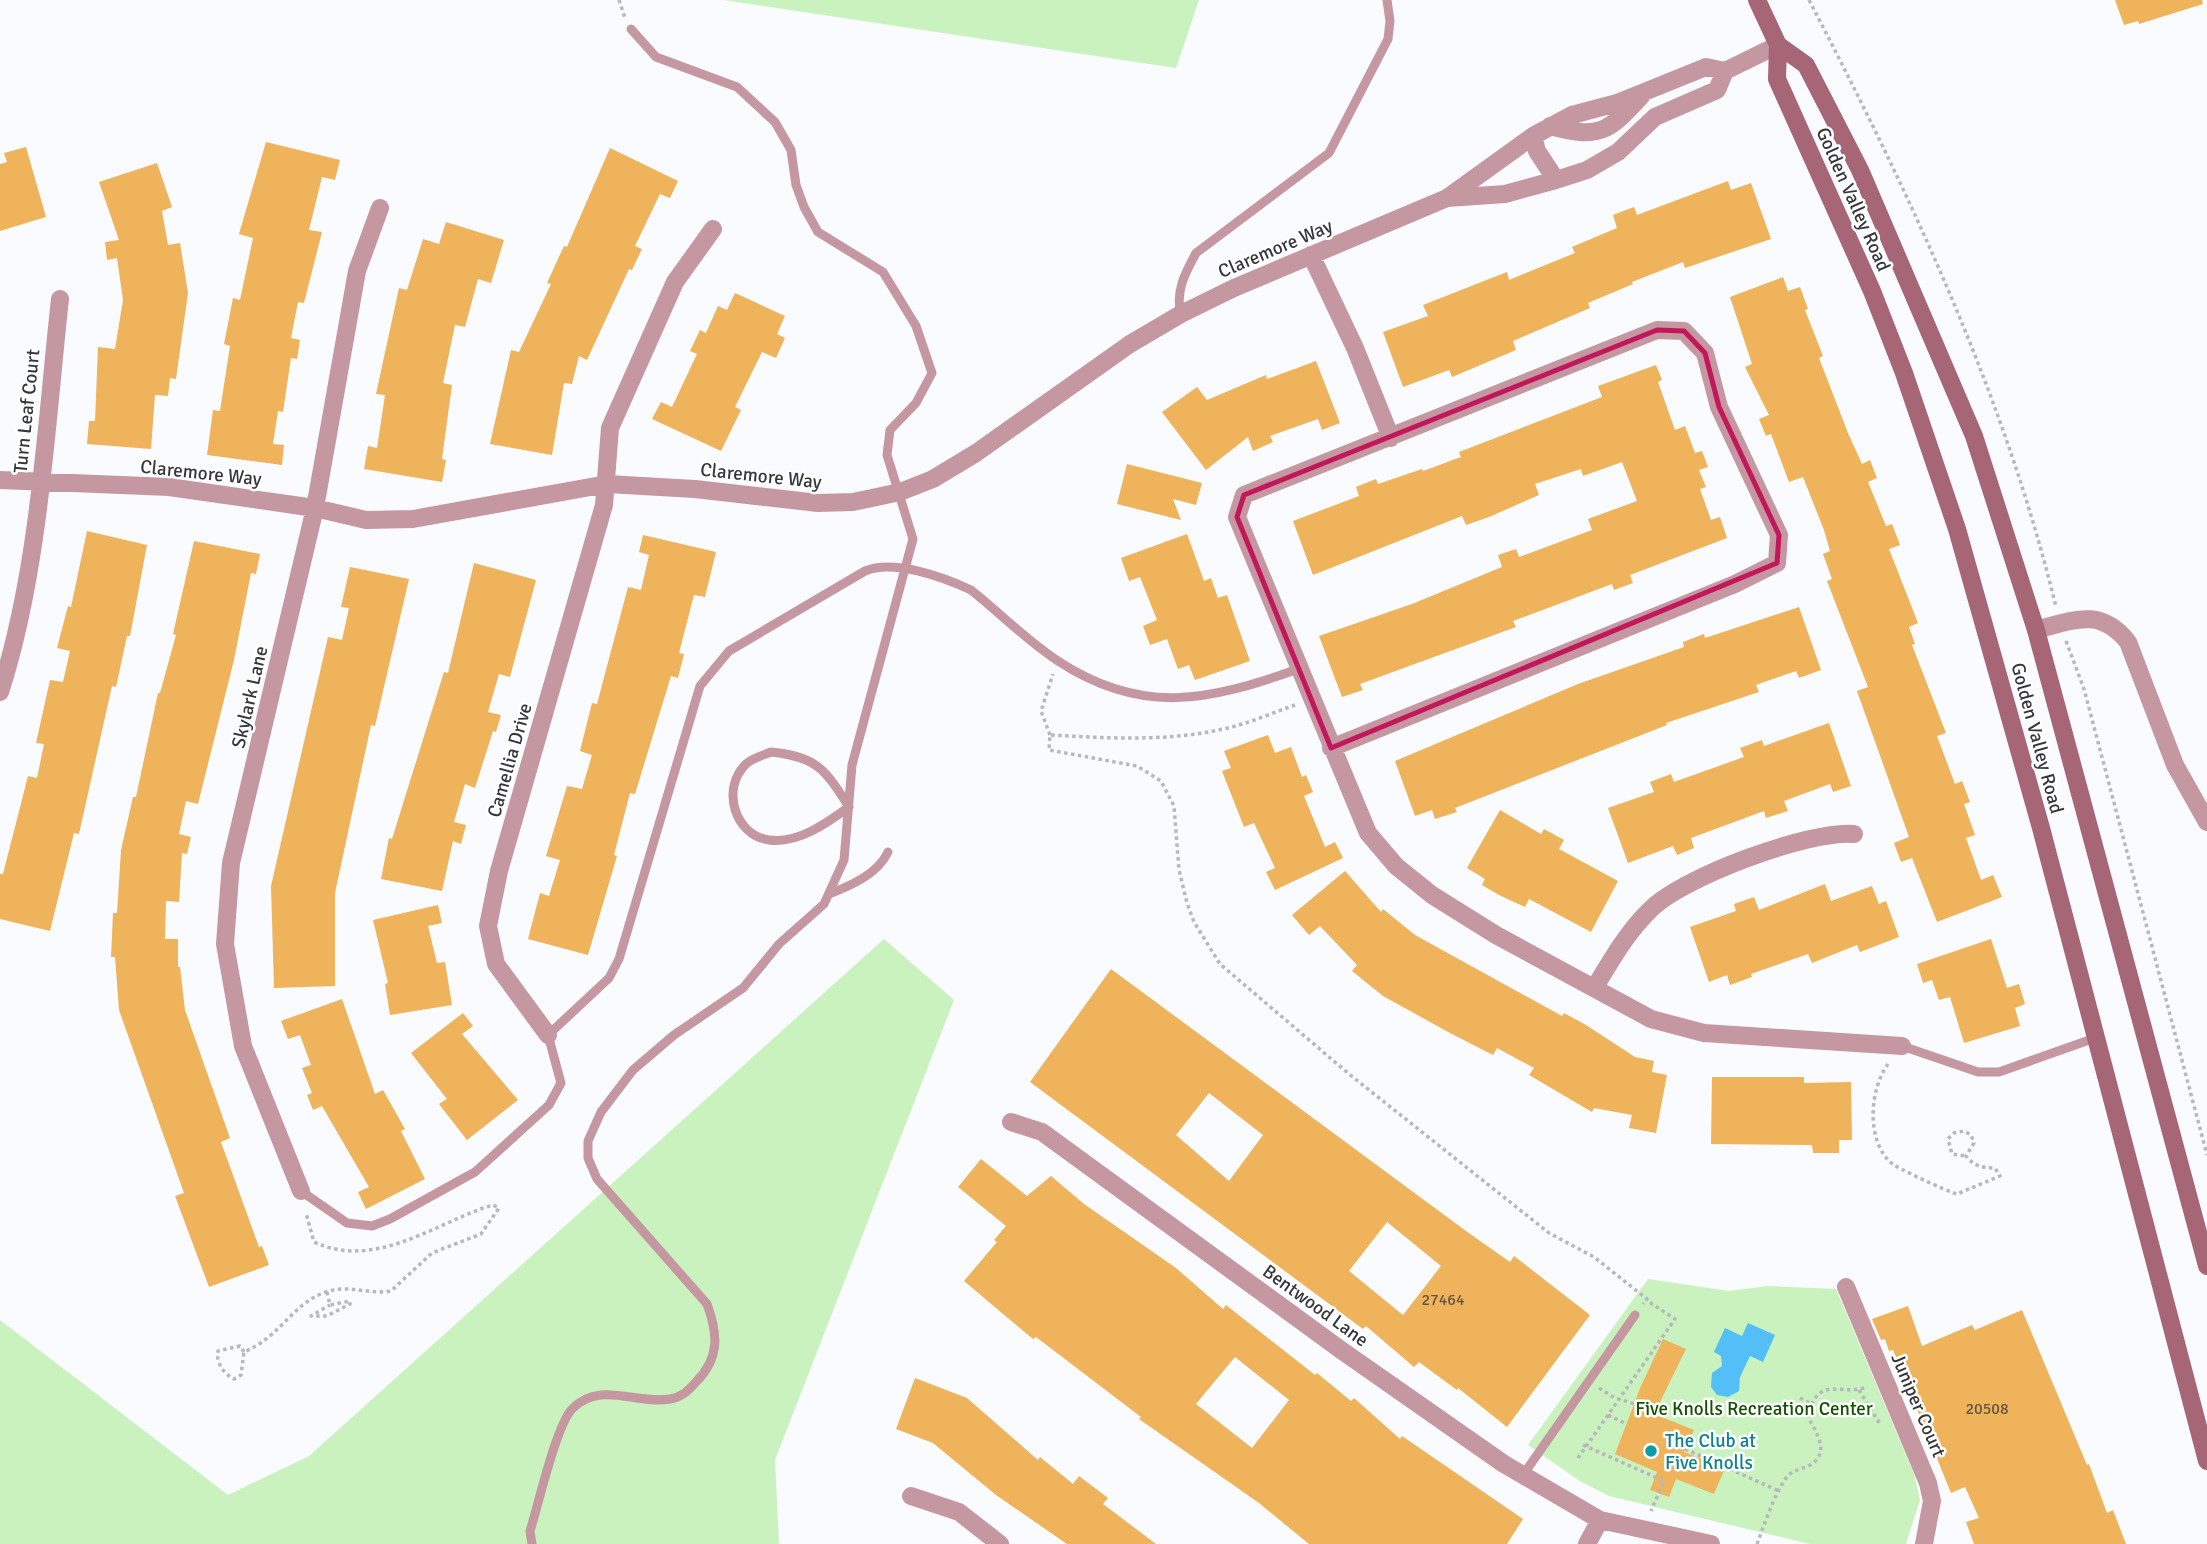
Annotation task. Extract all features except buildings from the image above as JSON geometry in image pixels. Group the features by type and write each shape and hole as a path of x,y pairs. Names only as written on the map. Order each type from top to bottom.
{"main road":[{"name":"Golden Valley Road","path":"1756,0 1778,45 1777,79 1872,291 1904,373 1957,529 1992,649 2207,1461"},
{"name":"Golden Valley Road","path":"1778,45 1807,65 1866,182 1974,436 2036,630 2207,1266"}],"street":[{"name":"Claremore Way","path":"0,480 169,487 315,508 366,520 414,519 607,484 695,489 818,503 853,502 900,492 933,479 976,453 1130,344 1181,314 1311,255 1447,198 1550,126 1706,67 1725,71 1778,45"},
{"name":"Claremore Way","path":"1447,198 1505,194 1587,170 1618,152 1655,117 1717,90 1725,71"},
{"path":"1533,136 1537,151 1556,180"},
{"name":"Skylark Lane","path":"301,1191 243,1046 225,944 231,863 315,508 357,271 380,208"},
{"name":"Camellia Drive","path":"548,1035 496,964 488,926 499,871 607,484 610,428 675,282 713,229"},
{"path":"1311,255 1354,348 1391,438"},
{"name":"Turn Leaf Court","path":"0,692 16,643 40,482 60,299"},
{"path":"1331,748 1735,584 1777,563 1779,535 1719,407 1705,353 1684,331 1657,330 1244,495 1237,517 1310,699 1331,748 1368,833 1396,866 1432,895 1496,935 1651,1019 1704,1033 1902,1046"},
{"path":"2036,630 2088,618 2104,621 2117,628 2128,642 2175,765 2207,822"},
{"path":"1595,987 1628,933 1653,906 1688,883 1794,842 1839,833 1854,834"},
{"name":"Bentwood Lane","path":"1011,1122 1042,1132 1413,1402 1523,1475 1600,1520 1711,1544"},
{"name":"Juniper Court","path":"1846,1287 1928,1483 1932,1501 1924,1544"},
{"path":"911,1496 959,1512 1000,1544"},
{"path":"1587,1544 1600,1520"}],"lane":[{"path":"1181,314 1177,300 1196,253 1333,147 1388,39 1390,20 1387,0"},
{"path":"532,1544 530,1531 562,1427 572,1409 595,1395 668,1399 683,1395 706,1372 716,1348 715,1326 707,1304 597,1179 588,1158 587,1142 601,1112 633,1070 674,1035 743,988 779,944 824,904 829,894 844,860 852,765 913,539 887,454 890,430 916,403 932,373 916,326 883,272 818,232 800,196 791,150 775,122 737,87 656,57 631,29"},
{"path":"301,1191 347,1223 372,1226 475,1172 549,1105 561,1083 548,1035 609,978 619,959 700,686 712,668 729,651 865,571 881,567 903,570 971,590 1056,660 1100,684 1150,698 1193,699 1243,689 1298,669"},
{"path":"771,752 802,755 826,771 849,807 810,831 771,841 752,835 736,814 732,790 747,763 771,752"},
{"path":"829,894 851,885 869,873 888,852"},
{"path":"1902,1046 1978,1072 1999,1072 2095,1038"},
{"path":"1523,1475 1635,1315"}],"path":[{"path":"1056,660 1041,711 1050,735 1049,750 1137,766 1161,781 1174,806 1179,870 1186,903 1194,922 1220,964 1349,1074 1549,1233 1594,1257 1646,1300 1675,1319 1578,1458"},
{"path":"1050,735 1173,737 1224,729 1310,699"},
{"path":"1902,1046 1877,1080 1875,1132 1889,1162 1957,1194 2000,1176 1995,1168 1979,1167 1966,1156 1952,1154 1948,1139 1954,1133 1964,1131 1971,1135 1974,1143 1966,1156"},
{"path":"243,1352 271,1338 303,1304 327,1292 347,1287 382,1293 391,1291 432,1252 481,1234 499,1208 493,1205 483,1208 396,1245 365,1252 324,1247 314,1242 301,1191"},
{"path":"327,1292 330,1305"},
{"path":"1635,1315 1646,1300"},
{"path":"350,1301 339,1311 311,1316 330,1305 350,1301"},
{"path":"240,1346 243,1352 241,1375 234,1379 225,1374 217,1358 218,1351 240,1346"},
{"path":"1757,1544 1789,1474 1809,1465 1821,1450 1822,1441 1808,1417 1811,1404 1821,1392 1830,1387 1859,1390 1886,1379"},
{"path":"1589,1381 1619,1399 1635,1404"},
{"path":"1800,1398 1811,1404"},
{"path":"1608,1415 1627,1424"},
{"path":"1584,1446 1664,1481 1643,1529"},
{"path":"1685,1450 1779,1491"}],"highlighted area":[{"path":"1657,330 1684,331 1705,353 1719,407 1779,535 1777,563 1331,748 1237,517 1244,495"}],"green space":[{"path":"724,0 1199,0 1176,68"},
{"path":"884,939 954,1000 775,1460 779,1544 0,1544 0,1320 228,1495 309,1456"},
{"name":"Five Knolls Recreation Center","path":"1648,1279 1729,1291 1767,1286 1836,1289 1914,1474 1920,1500 1906,1544 1810,1544 1609,1496 1580,1481 1528,1445"}],"water":[{"path":"1748,1323 1775,1335 1763,1362 1750,1356 1740,1377 1739,1391 1728,1397 1717,1395 1711,1387 1712,1373 1722,1366 1721,1356 1714,1352 1725,1328 1742,1336"}],"place":[{"name":"The Club at Five Knolls","path":"1651,1451"}]}
